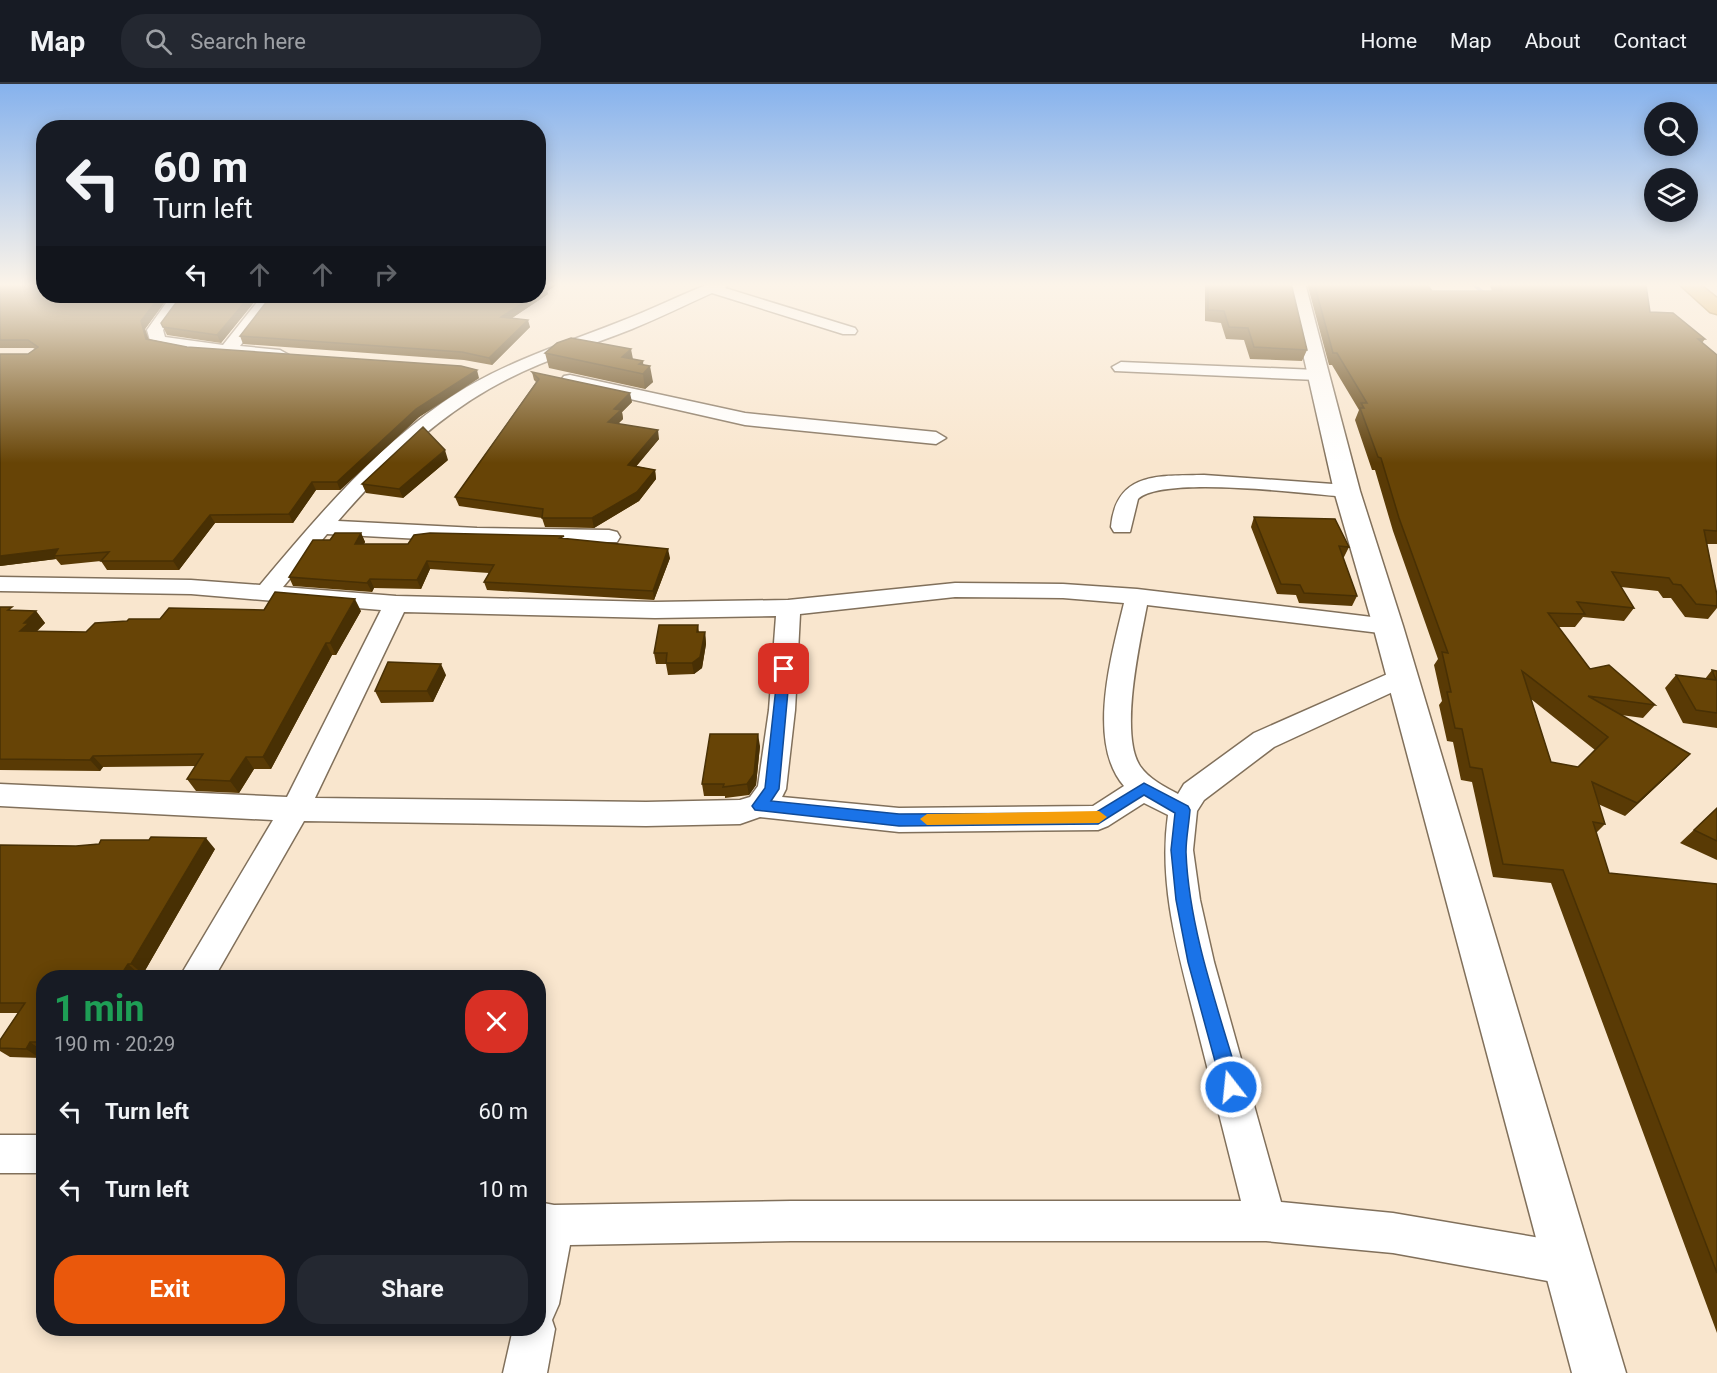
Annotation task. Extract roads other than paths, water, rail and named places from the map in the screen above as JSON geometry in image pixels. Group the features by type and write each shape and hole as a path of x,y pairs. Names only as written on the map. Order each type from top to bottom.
{"main road":[{"path":"1310,343 1347,491 1388,626 1599,1373"}],"street":[{"path":"173,343 191,347 228,348 294,356"},
{"path":"228,348 234,343"},
{"path":"266,593 349,495 411,437 448,407 508,371 580,343"},
{"path":"1121,367 1317,375"},
{"path":"475,369 508,371 745,418 936,438"},
{"path":"1122,527 1127,498 1137,489 1152,484 1214,483 1347,491"},
{"path":"320,527 477,535 609,537"},
{"path":"0,584 191,587 396,604 632,610 788,608 955,590 1063,591 1137,596 1388,626"},
{"path":"1137,596 1120,674 1121,749 1128,772 1144,788 1183,810"},
{"path":"201,970 296,808 396,604"},
{"path":"760,806 772,789 782,710 788,608"},
{"path":"1266,1221 1197,962 1184,900 1178,850 1183,810 1194,792 1264,741 1308,717 1401,678"},
{"path":"0,795 226,808 718,814 740,812 760,806 899,820 1098,818 1144,788"},
{"path":"0,1154 36,1154"},
{"path":"546,1223 1266,1221 1393,1233 1570,1264"},
{"path":"525,1373 533,1336"}]}
